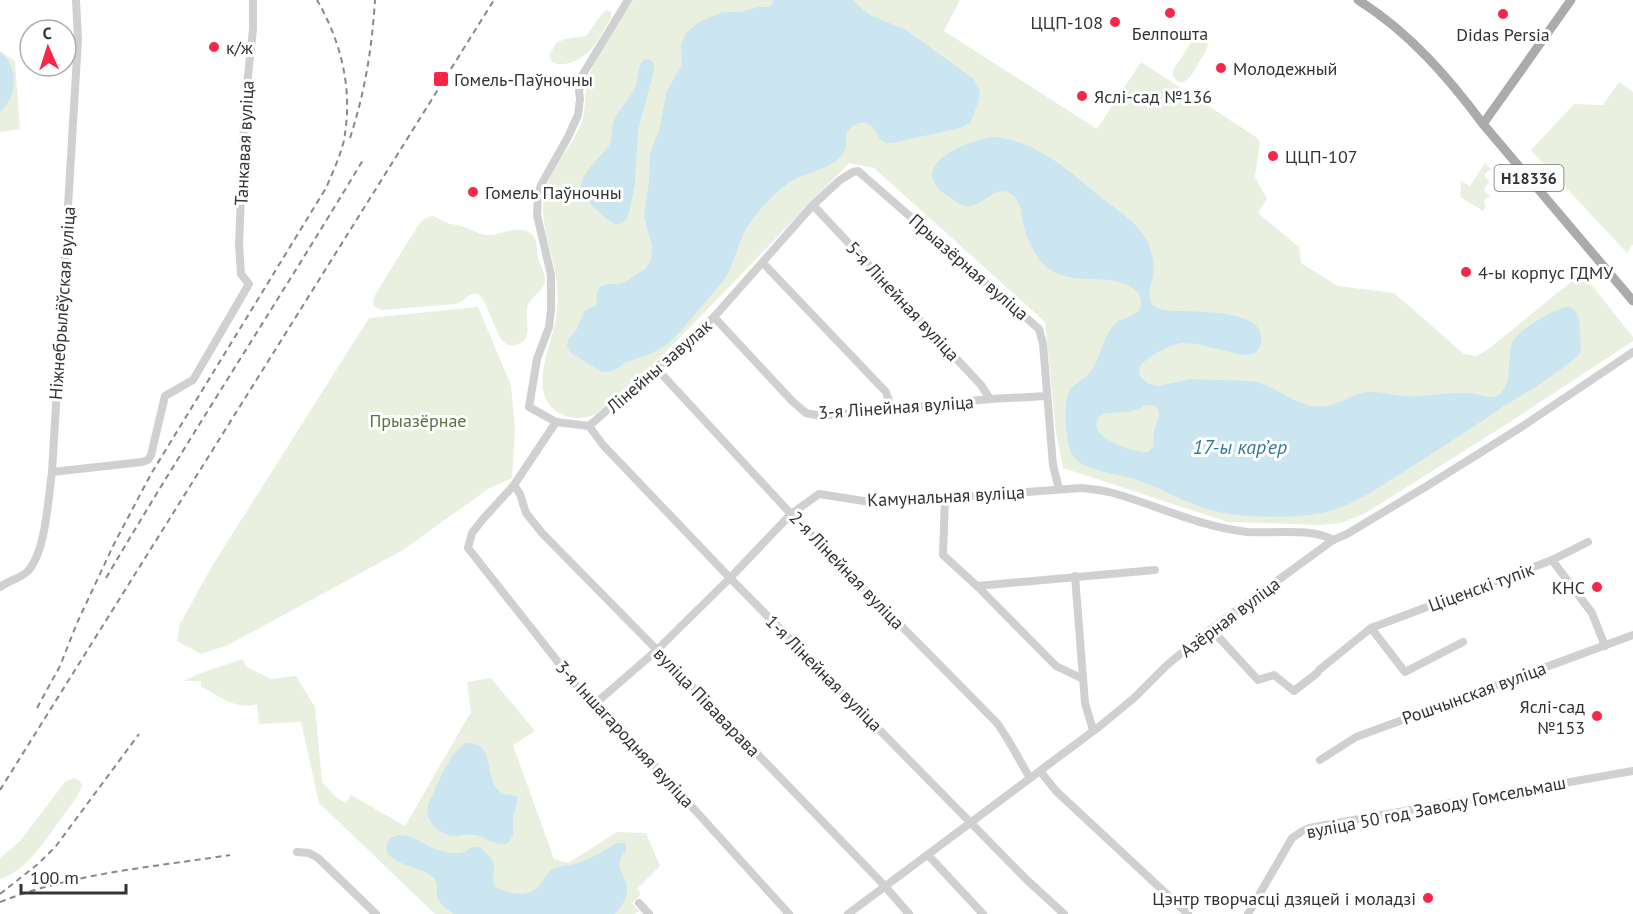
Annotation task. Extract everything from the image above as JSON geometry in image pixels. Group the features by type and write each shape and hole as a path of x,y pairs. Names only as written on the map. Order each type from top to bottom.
{"main road":[{"name":"Н18336","path":"1358,0 1410,39 1461,95 1633,301"},
{"path":"1483,124 1571,0"}],"street":[{"name":"Ніжнебрылёўская вуліца","path":"2,583 16,579 27,571 39,549 52,472 78,40 76,0"},
{"name":"Танкавая вуліца","path":"52,472 142,462 148,459 151,455 165,396 193,380 249,284 241,274 239,243 245,104 253,29 253,0"},
{"path":"514,485 556,422 529,407 537,359 549,327 552,310 551,274 537,215 538,197 541,185 578,114 583,74 628,0"},
{"name":"Лінейны завулак","path":"556,422 589,426 714,317 813,205 840,180 858,171"},
{"name":"Прыазёрная вуліца","path":"858,171 1039,329 1044,344 1053,465 1059,489"},
{"name":"5-я Лінейная вуліца","path":"813,205 981,385 990,399"},
{"path":"763,263 886,392 892,410"},
{"name":"3-я Лінейная вуліца","path":"714,317 792,401 806,412 821,416 990,399 1047,396"},
{"name":"Азёрная вуліца","path":"848,914 1134,698 1167,665 1211,629 1334,540 1427,486 1633,352"},
{"name":"2-я Лінейная вуліца","path":"656,368 791,514 998,723 1030,778"},
{"name":"1-я Лінейная вуліца","path":"589,426 603,445 730,578 1027,880 1064,914"},
{"name":"3-я Іншагародняя вуліца","path":"514,485 472,533 468,548 577,686 597,702 789,914"},
{"name":"вуліца Піваварава","path":"514,485 520,494 526,513 542,533 909,914"},
{"name":"Камунальная вуліца","path":"597,702 657,650 791,514 819,494 877,503 1082,488 1107,491 1218,527 1246,532 1320,535 1334,540"},
{"path":"945,499 943,555 1056,666 1083,679"},
{"name":"Ціценскі тупік","path":"1211,629 1258,680 1274,675 1294,691 1371,628 1552,560 1588,542"},
{"path":"1552,560 1592,613 1605,646"},
{"path":"977,586 1155,570"},
{"path":"1075,576 1083,679 1093,730"},
{"path":"1371,628 1405,672 1463,642"},
{"name":"Рошчынская вуліца","path":"1320,760 1356,737 1633,635"},
{"path":"1040,771 1056,791 1188,914"},
{"name":"вуліца 50 год Заводу Гомсельмаш","path":"1248,914 1292,838 1309,828 1633,771"},
{"path":"297,852 309,853 318,858 376,914"},
{"path":"928,855 983,914"},
{"path":"639,903 649,914"}],"green space":[{"path":"633,0 960,0 944,31 1097,129 1141,62 1256,137 1260,142 1255,177 1267,199 1258,213 1299,247 1301,263 1338,286 1394,293 1464,354 1476,356 1487,350 1582,273 1633,337 1633,341 1364,514 1341,523 1320,525 1228,522 1063,468 1056,433 1045,322 874,168 849,163 665,353 596,414 578,418 565,416 551,407 545,397 543,385 545,359 556,318 558,300 556,275 545,227 543,203 552,174 581,124 591,70"},
{"path":"606,10 611,12 611,18 589,51 574,62 562,64 551,61 550,54 556,43 565,39 586,36"},
{"path":"1199,34 1207,39 1208,47 1190,77 1178,82 1173,76 1173,70"},
{"path":"0,51 15,61 20,129 0,132"},
{"path":"1619,82 1633,92 1633,244 1627,253 1531,150 1574,104 1603,105"},
{"path":"1485,163 1492,170 1485,174 1490,182 1484,188 1485,192 1491,196 1484,200 1486,206 1483,211 1460,197 1461,181 1470,186"},
{"path":"432,216 485,235 524,230 534,237 545,275 545,283 528,306 528,330 522,343 511,346 500,338 483,299 475,293 455,304 383,310 374,307 375,295 417,227 424,219"},
{"name":"Прыазёрнае","path":"478,307 511,385 515,430 512,478 488,489 403,550 228,645 201,654 177,641 180,624 212,566 369,318"},
{"path":"242,659 247,667 271,679 296,676 315,707 322,782 337,798 346,803 351,795 405,826 471,712 467,682 491,678 535,731 513,745 554,859 568,863 617,832 646,833 660,866 637,889 641,894 632,903 639,911 635,914 435,914 319,803 301,722 259,724 257,704 243,706 236,704 204,688 201,686 201,681 184,681"},
{"path":"74,778 80,781 81,789 50,834 28,861 10,875 0,879 0,858 20,841 65,782"}],"water":[{"path":"772,0 852,0 870,15 906,30 974,79 980,92 970,123 960,128 892,143 885,143 881,140 867,123 863,122 853,126 847,132 845,150 836,161 790,182 763,206 742,237 724,280 680,332 666,345 651,354 627,362 613,371 600,371 571,353 567,346 568,339 577,329 584,311 596,305 599,287 625,282 646,268 651,259 652,247 644,216 650,154 660,127 666,93 682,64 681,46 685,34 699,22 717,14 769,7 773,3"},
{"path":"0,52 11,66 14,82 10,98 0,112"},
{"path":"646,59 651,60 654,64 654,70 638,131 635,184 626,220 615,224 590,203 582,192 581,183 610,144 614,120 634,90 639,68"},
{"name":"17-ы кар’ер","path":"993,137 1009,139 1039,151 1066,169 1136,226 1152,254 1153,272 1149,294 1153,306 1168,310 1229,315 1246,319 1259,329 1261,345 1256,352 1251,354 1242,355 1196,344 1181,343 1156,353 1141,364 1139,370 1140,376 1147,383 1158,386 1191,379 1253,381 1305,404 1321,407 1369,392 1401,396 1470,393 1494,397 1506,386 1511,347 1516,336 1537,320 1567,307 1575,310 1579,318 1581,352 1540,384 1383,485 1357,500 1319,514 1275,517 1218,512 1198,506 1140,481 1094,469 1073,456 1068,443 1066,404 1068,396 1070,390 1091,371 1113,326 1138,311 1141,306 1140,297 1128,285 1107,280 1069,277 1047,268 1032,248 1019,204 1011,194 1005,191 999,192 977,204 965,206 937,187 932,177 934,168 940,160 961,147","holes":["1145,405 1155,406 1159,417 1154,431 1153,447 1148,452 1115,444 1100,434 1097,428 1099,417 1106,413 1130,412"]},
{"path":"466,743 482,748 494,785 499,791 517,797 513,836 508,843 496,843 473,835 447,835 430,821 428,805 439,780 448,762"},
{"path":"398,835 410,837 451,853 461,853 472,847 478,847 488,855 493,863 495,886 517,894 534,890 553,869 577,863 617,843 624,843 626,851 620,867 627,886 626,895 615,914 453,914 438,899 437,884 434,878 390,856 387,844 390,839"}],"railway":[{"path":"37,708 60,666 77,623 114,544 151,474 326,188 335,166 345,137 347,93 342,60 332,29 317,0"},
{"path":"350,138 367,70 375,0"},
{"path":"0,790 494,0"},
{"path":"106,578 363,160"},
{"path":"0,894 38,864 56,846 139,734"},
{"path":"0,902 56,884 85,878 230,855"}],"place":[{"name":"Белпошта","path":"1170,13"},
{"name":"Didas Persia","path":"1503,14"},
{"name":"ЦЦП-108","path":"1115,22"},
{"name":"к/ж","path":"214,47"},
{"name":"Молодежный","path":"1221,68"},
{"name":"Гомель-Паўночны","path":"441,79"},
{"name":"Яслі-сад №136","path":"1082,96"},
{"name":"ЦЦП-107","path":"1273,156"},
{"name":"Гомель Паўночны","path":"473,192"},
{"name":"4-ы корпус ГДМУ","path":"1466,272"},
{"name":"КНС","path":"1597,587"},
{"name":"Яслі-сад №153","path":"1597,716"},
{"name":"Цэнтр творчасці дзяцей і моладзі","path":"1428,898"}]}
